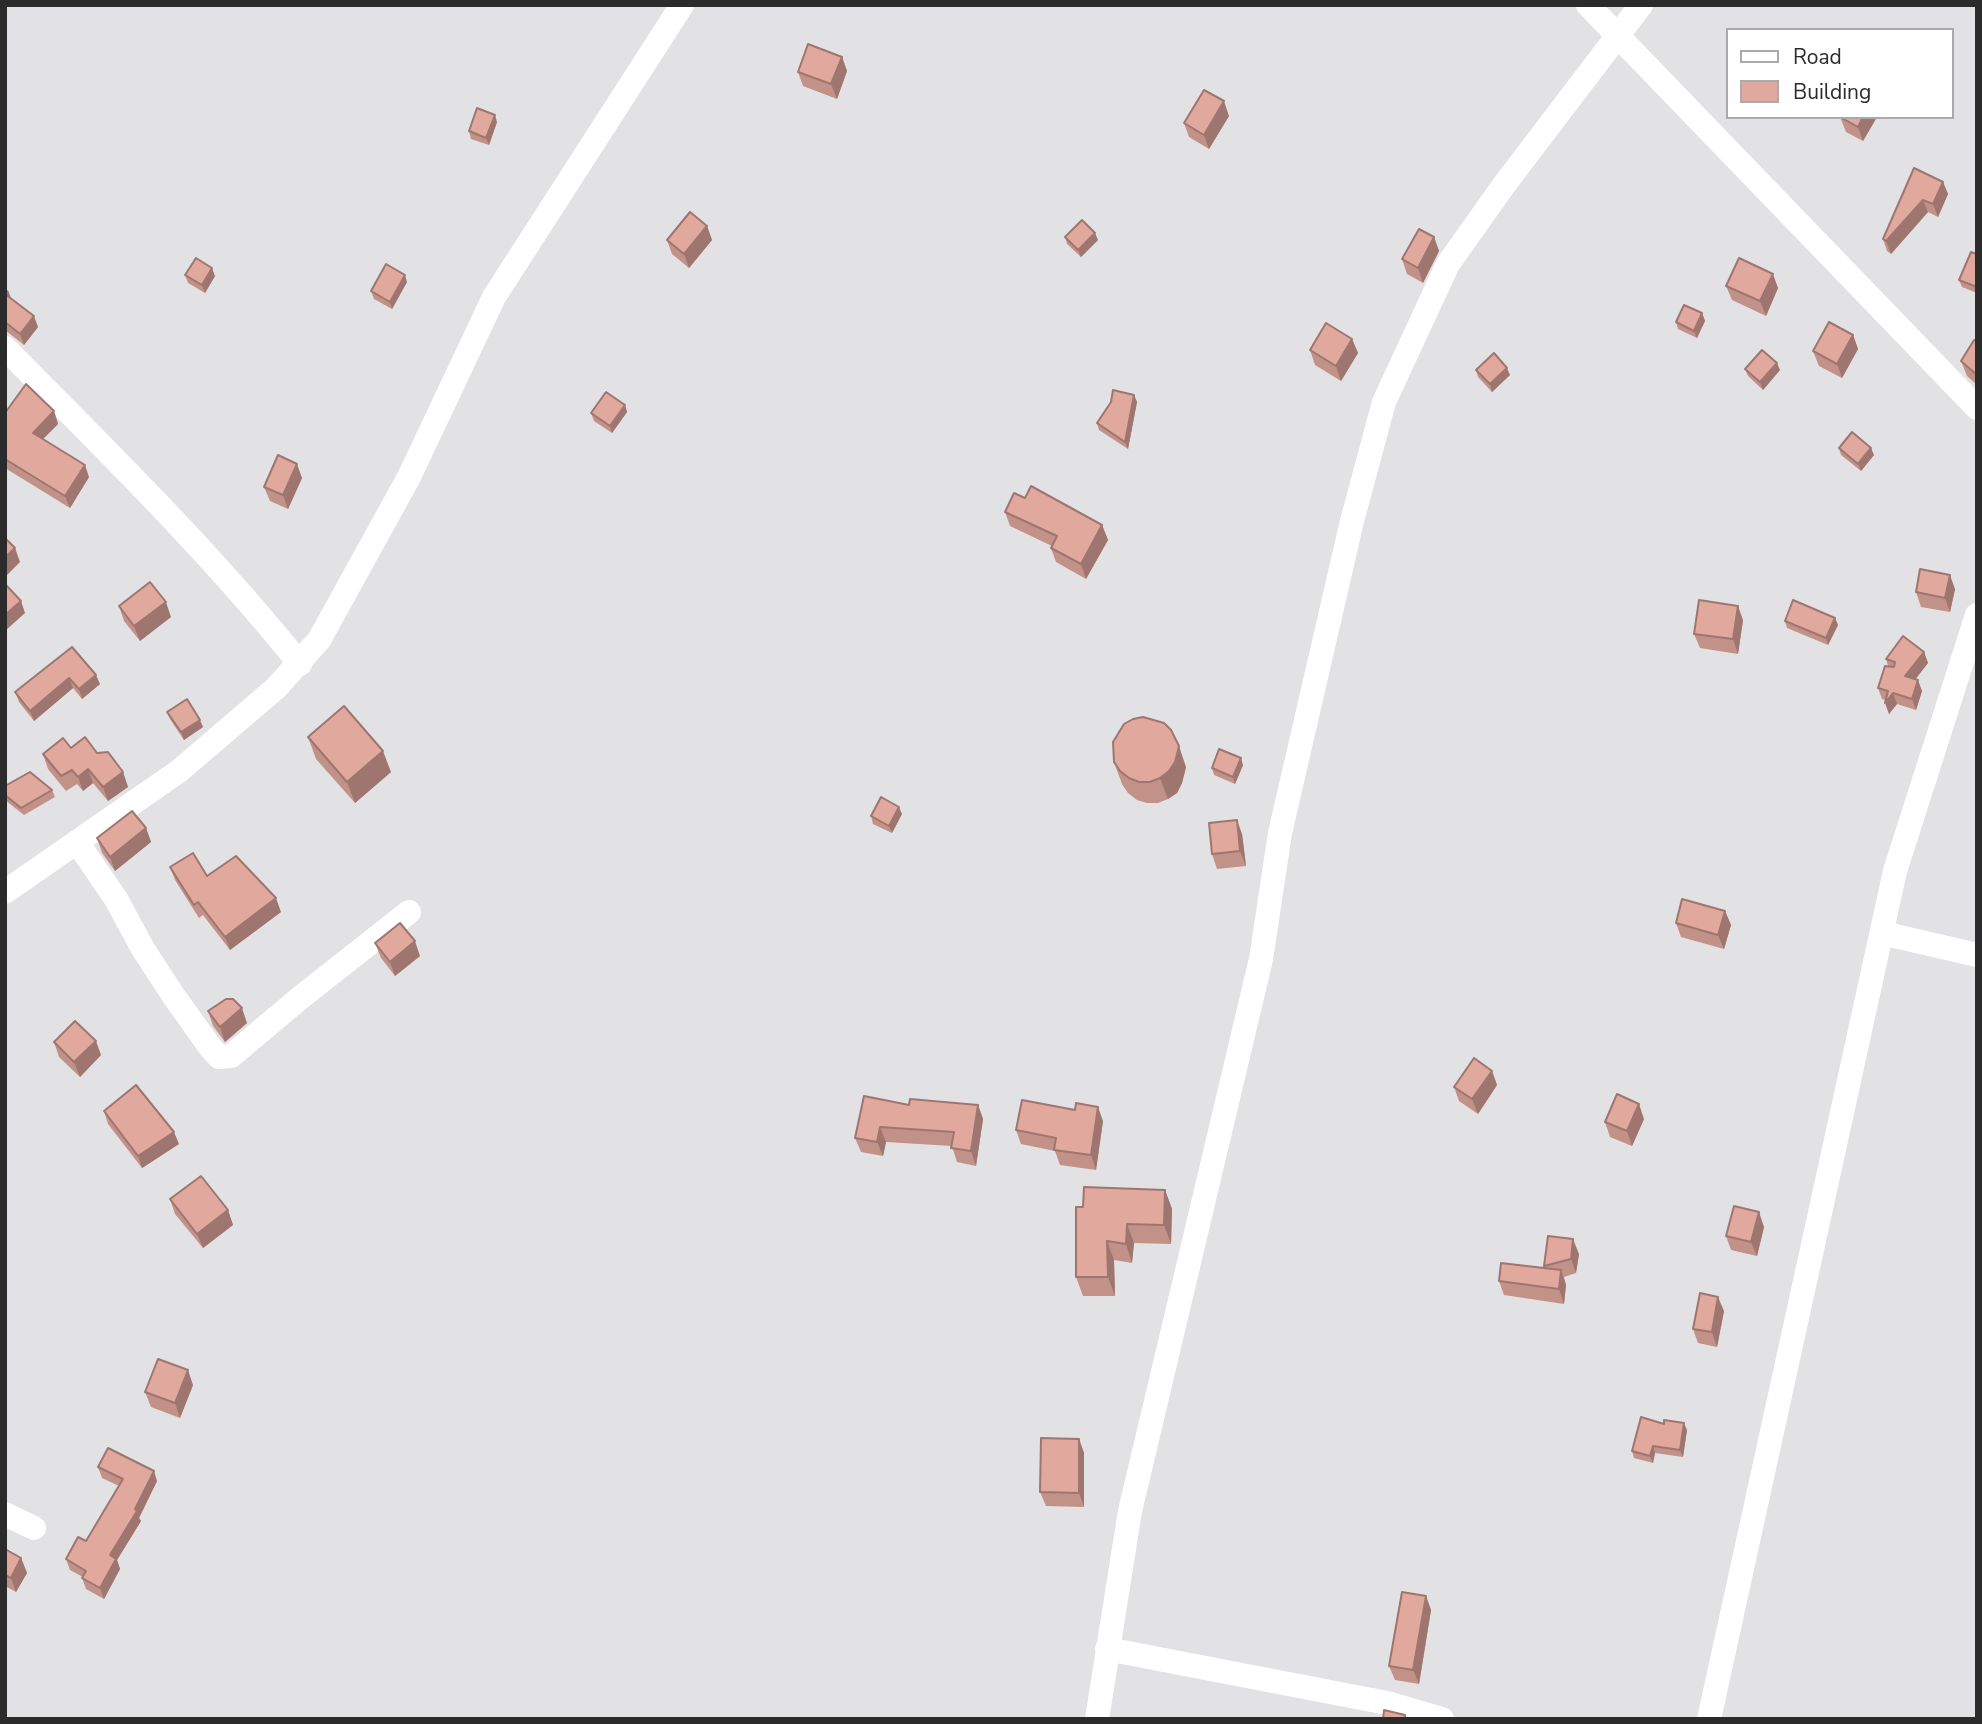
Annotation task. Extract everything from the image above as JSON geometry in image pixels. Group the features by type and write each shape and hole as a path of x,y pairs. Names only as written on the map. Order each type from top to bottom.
{"street":[{"path":"5,892 189,763 237,724 300,664 333,615 409,477 494,297 682,5"},
{"path":"1588,5 1977,408"},
{"path":"1097,1719 1130,1511 1261,959 1280,833 1352,521 1384,402 1448,264 1504,185 1641,5"},
{"path":"5,348 257,610 300,664"},
{"path":"1709,1719 1895,871 1977,615"},
{"path":"77,842 116,899 143,949 173,995 219,1056 231,1056 409,912"},
{"path":"1882,933 1977,955"},
{"path":"5,1514 34,1528"},
{"path":"1107,1649 1375,1701 1442,1719"}],"building":[{"path":"808,44 842,57 831,84 798,72"},
{"path":"1204,90 1224,101 1204,135 1184,123"},
{"path":"477,108 495,115 486,138 469,131"},
{"path":"1844,119 1862,119 1858,127"},
{"path":"1914,168 1943,182 1933,204 1923,200 1886,241 1883,239"},
{"path":"690,212 707,226 684,254 667,240"},
{"path":"1082,220 1095,233 1078,250 1065,237"},
{"path":"1419,229 1434,237 1418,268 1402,259"},
{"path":"1971,252 1977,254 1977,287 1959,280"},
{"path":"196,258 212,268 202,285 185,275"},
{"path":"1739,258 1773,274 1760,301 1726,286"},
{"path":"386,264 405,275 390,302 371,291"},
{"path":"5,294 34,316 20,334 5,322"},
{"path":"1684,305 1702,313 1694,331 1676,322"},
{"path":"1829,322 1853,335 1837,364 1813,351"},
{"path":"1326,323 1352,339 1336,366 1310,350"},
{"path":"1974,340 1977,341 1977,375 1961,361"},
{"path":"1762,350 1777,363 1760,382 1745,369"},
{"path":"1494,353 1507,368 1490,384 1476,370"},
{"path":"26,384 54,411 33,433 85,465 65,496 5,459 5,413"},
{"path":"1113,390 1134,395 1125,442 1097,423 1111,402"},
{"path":"606,392 625,405 610,426 591,413"},
{"path":"1852,432 1871,448 1858,464 1839,448"},
{"path":"278,455 297,464 283,495 264,487"},
{"path":"1031,486 1102,525 1081,564 1051,548 1057,536 1005,512 1014,493 1025,498"},
{"path":"5,538 15,548 5,557"},
{"path":"1920,569 1950,575 1945,598 1916,592"},
{"path":"150,582 166,602 134,626 119,606"},
{"path":"5,584 21,601 5,615"},
{"path":"1699,600 1738,606 1733,639 1694,634"},
{"path":"1793,600 1835,618 1826,638 1785,621"},
{"path":"1903,636 1924,652 1905,676 1918,680 1912,699 1893,693 1885,703 1888,691 1878,688 1885,666 1894,667 1895,662 1886,659"},
{"path":"72,647 96,675 79,689 69,678 30,711 15,692"},
{"path":"187,699 200,720 181,732 167,712"},
{"path":"344,706 383,751 347,782 308,737"},
{"path":"1143,717 1164,723 1179,746 1175,762 1169,771 1150,782 1129,778 1114,762 1113,742 1124,724"},
{"path":"85,737 97,753 108,752 123,772 103,787 88,769 78,777 72,770 61,776 43,754 63,738 71,748"},
{"path":"1219,749 1241,758 1233,777 1212,768"},
{"path":"30,772 52,790 21,808 5,795 5,786"},
{"path":"881,797 899,807 889,826 871,816"},
{"path":"132,811 146,828 110,857 97,838"},
{"path":"1237,820 1240,851 1212,854 1209,823"},
{"path":"193,853 207,876 236,856 276,898 225,937 198,902 194,905 170,867"},
{"path":"1682,899 1725,911 1718,935 1676,923"},
{"path":"400,923 415,941 390,962 375,943"},
{"path":"226,999 233,999 242,1008 220,1027 208,1011"},
{"path":"75,1021 96,1041 74,1062 54,1042"},
{"path":"1474,1058 1492,1071 1472,1099 1454,1087"},
{"path":"136,1085 174,1132 138,1156 104,1111"},
{"path":"1617,1094 1639,1104 1627,1131 1605,1122"},
{"path":"864,1096 909,1105 910,1099 978,1105 971,1151 951,1148 954,1132 880,1127 877,1142 855,1138"},
{"path":"1022,1100 1075,1110 1076,1103 1098,1107 1091,1155 1054,1150 1056,1138 1016,1130"},
{"path":"201,1176 228,1210 197,1234 170,1199"},
{"path":"1084,1187 1165,1190 1164,1225 1127,1224 1126,1244 1107,1241 1108,1277 1076,1277 1076,1207 1083,1207"},
{"path":"1734,1206 1759,1212 1751,1242 1726,1236"},
{"path":"1548,1236 1573,1239 1571,1259 1544,1266"},
{"path":"1501,1263 1561,1270 1559,1289 1499,1281"},
{"path":"1700,1293 1718,1297 1712,1332 1693,1329"},
{"path":"158,1359 188,1370 175,1403 145,1392"},
{"path":"1641,1417 1664,1424 1664,1420 1684,1423 1680,1450 1653,1446 1650,1456 1632,1451"},
{"path":"1041,1438 1079,1439 1079,1493 1040,1492"},
{"path":"108,1448 154,1471 135,1509 137,1511 110,1555 116,1559 100,1588 82,1578 86,1571 66,1559 78,1537 86,1541 123,1479 98,1467"},
{"path":"5,1549 21,1558 11,1578 5,1575"},
{"path":"1402,1592 1426,1596 1413,1670 1389,1666"},
{"path":"1384,1710 1405,1715 1405,1719 1383,1719"}]}
